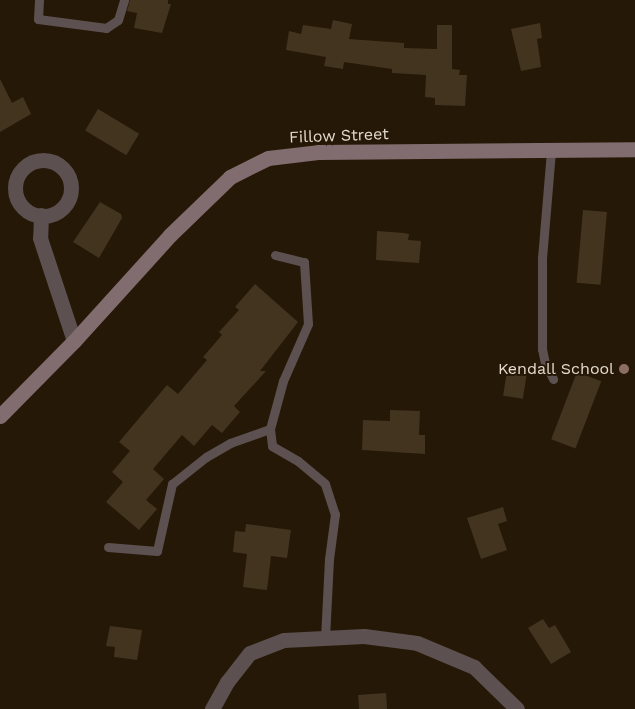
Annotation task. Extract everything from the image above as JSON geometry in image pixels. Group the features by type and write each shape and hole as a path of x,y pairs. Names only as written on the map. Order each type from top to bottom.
{"street":[{"name":"Fillow Street","path":"0,416 74,341 170,235 230,177 268,158 318,152 635,149"},
{"path":"41,215 40,238 74,341"},
{"path":"212,709 226,682 250,653 284,640 364,636 417,643 474,667 517,709"}],"lane":[{"path":"39,0 38,19 106,28 118,20 124,0"},
{"path":"551,151 542,258 542,349 545,363 553,379"},
{"path":"275,255 304,262 308,324 283,381 270,429 272,446 298,461 325,484 335,514 329,558 325,638"},
{"path":"108,547 157,550 172,484 206,457 230,443 270,429"}],"building":[{"path":"130,0 168,0 168,4 171,4 162,33 134,28 137,13 127,11"},
{"path":"333,20 352,24 349,39 404,43 404,48 437,49 437,25 452,25 452,69 460,70 459,75 467,75 465,106 435,105 435,98 425,97 426,75 392,73 392,69 344,62 343,69 324,66 326,57 286,50 289,31 301,34 303,25 331,29"},
{"path":"540,23 542,38 537,39 541,67 521,71 511,29"},
{"path":"0,79 12,103 23,97 31,114 0,132"},
{"path":"98,109 139,134 126,155 85,130"},
{"path":"100,202 121,214 122,218 99,258 73,242"},
{"path":"583,210 607,212 601,285 577,283"},
{"path":"377,231 409,234 408,240 421,241 419,263 376,260"},
{"path":"255,284 298,322 260,371 266,371 234,406 240,412 222,433 212,425 194,446 182,435 153,469 164,479 146,500 157,509 139,530 106,502 123,482 112,472 130,451 119,442 167,385 178,394 207,360 203,357 222,335 219,332 239,310 235,307"},
{"path":"507,371 527,374 523,399 503,396"},
{"path":"577,372 601,381 575,449 551,439"},
{"path":"390,410 420,411 419,435 425,435 425,454 362,450 363,420 390,421"},
{"path":"503,507 507,521 498,524 507,550 481,559 467,518"},
{"path":"246,524 291,530 287,558 271,556 267,590 243,587 247,554 233,552 235,531 245,532"},
{"path":"543,619 549,628 555,625 571,652 551,664 528,628"},
{"path":"110,626 142,630 137,660 114,657 115,647 106,646"},
{"path":"386,693 387,709 359,709 358,695"}],"place":[{"name":"Kendall School","path":"624,369"}]}
